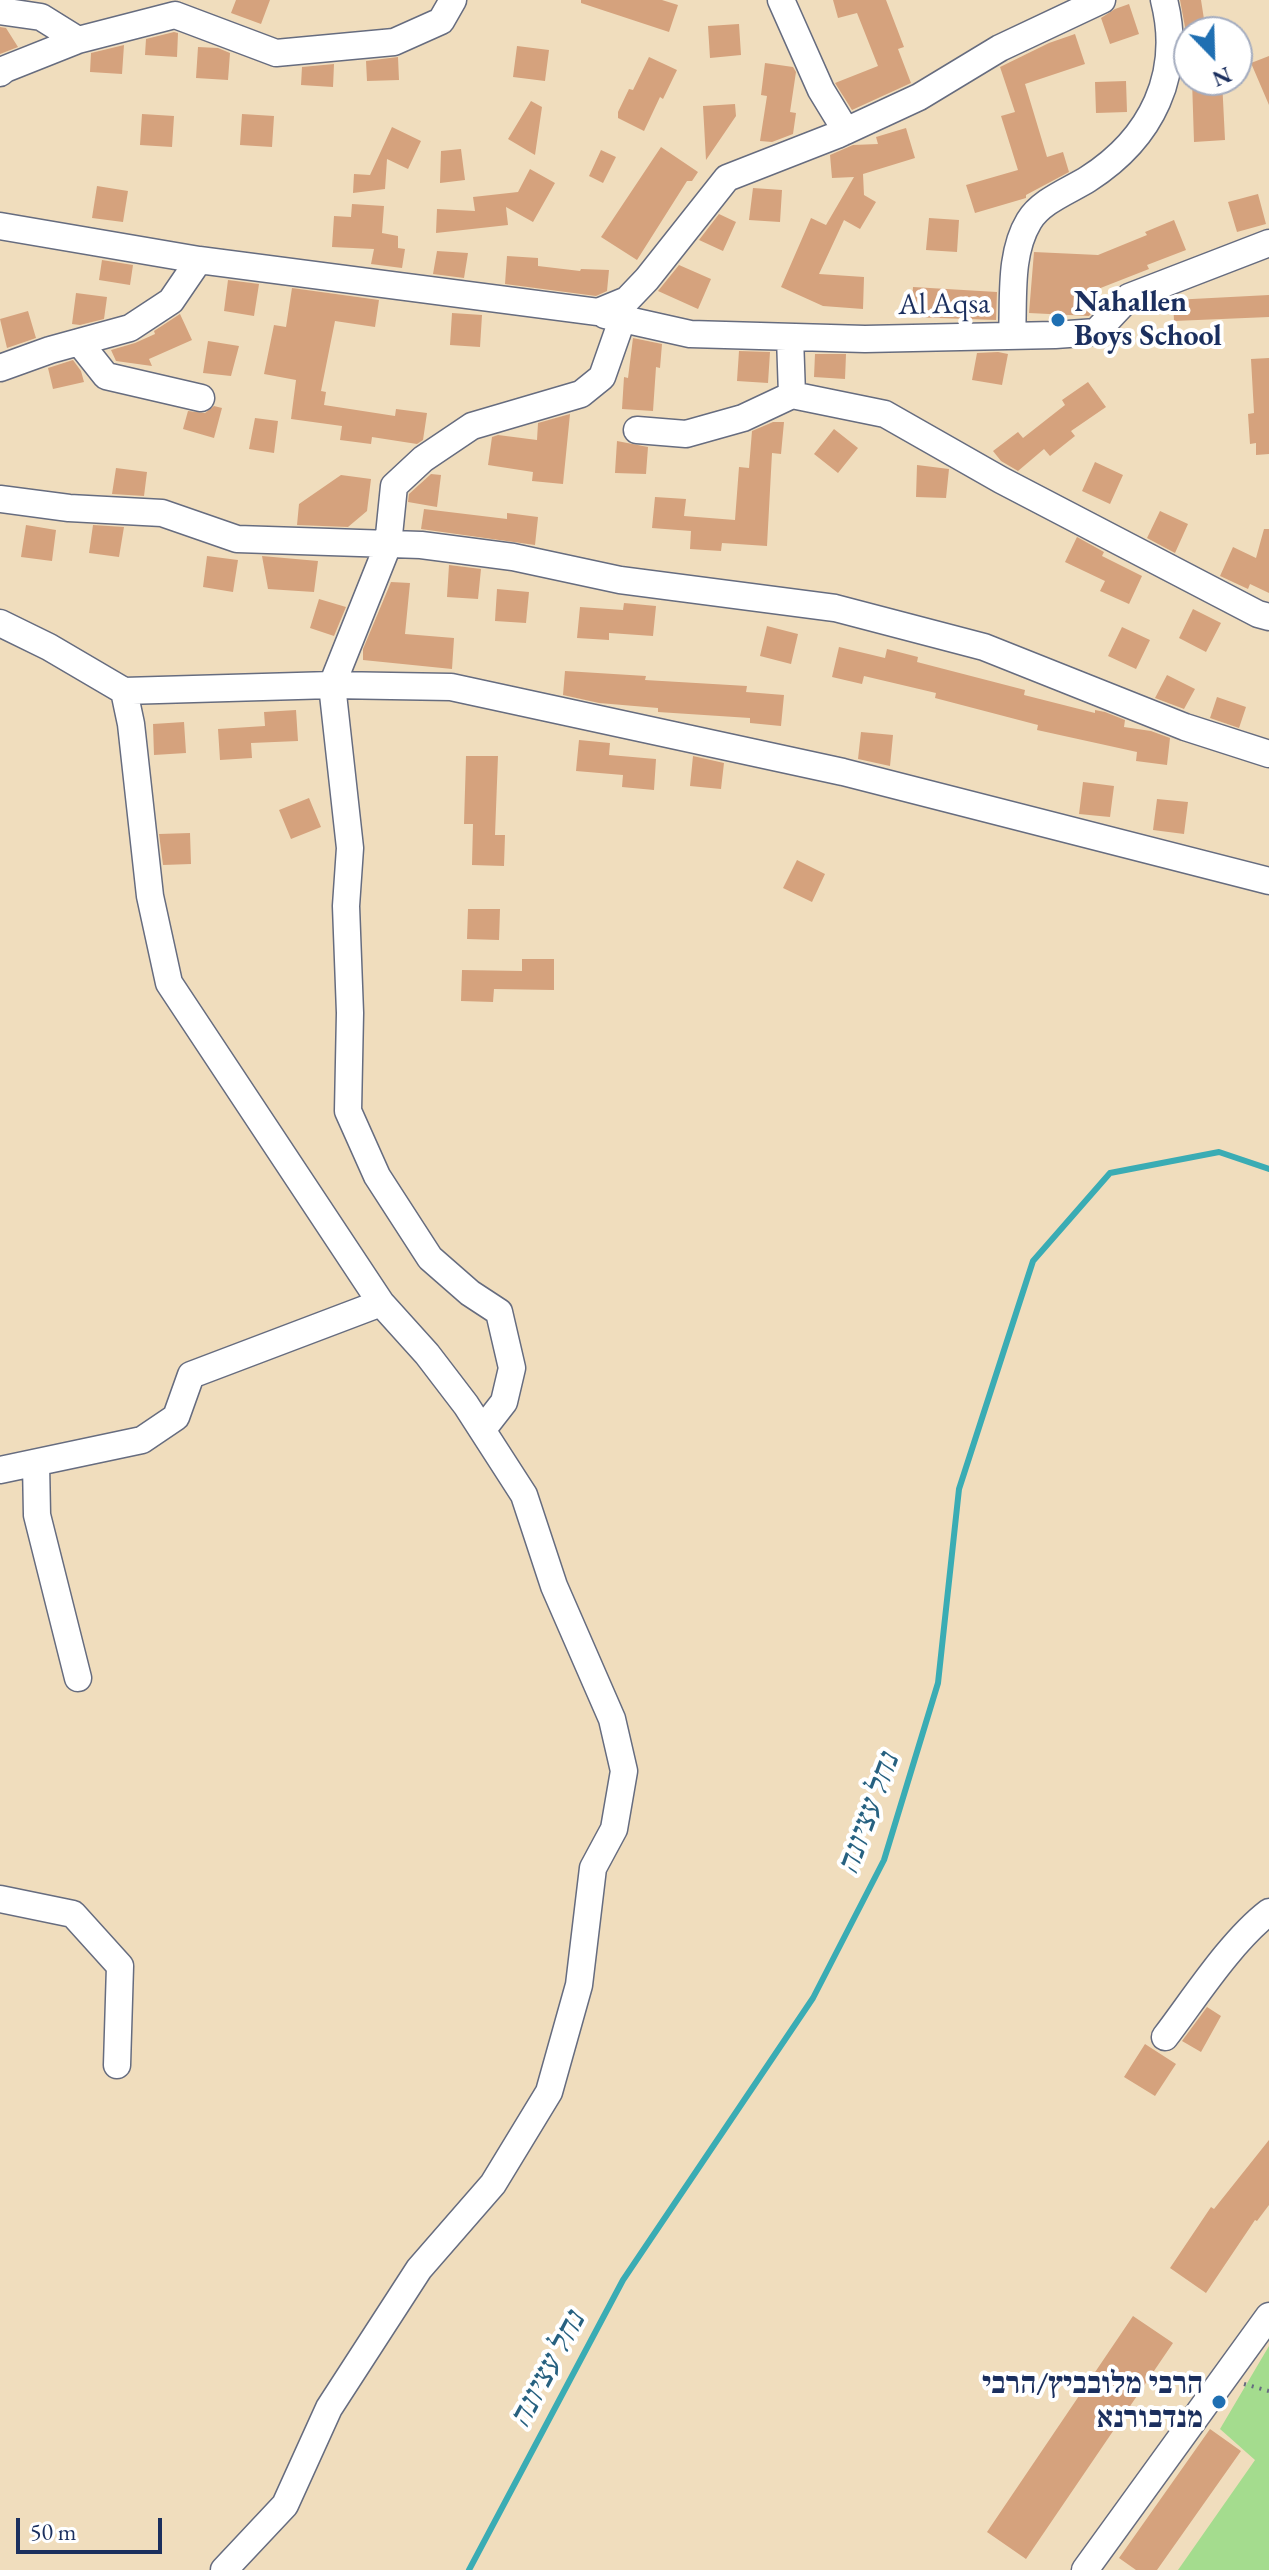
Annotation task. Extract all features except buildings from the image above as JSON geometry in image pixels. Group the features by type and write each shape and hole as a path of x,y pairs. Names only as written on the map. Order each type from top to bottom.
{"street":[{"path":"0,73 78,40 175,15 276,53 394,42 441,21 453,0"},
{"path":"781,0 821,90 846,131"},
{"path":"483,1429 504,1402 512,1368 499,1312 470,1293 430,1258 377,1176 348,1111 350,1013 346,906 350,848 332,685 388,545 394,486 423,459 472,426 581,394 602,377 610,316 647,279 727,178 846,131 919,97 1000,48 1102,0"},
{"path":"1012,336 1015,264 1028,223 1037,210 1105,168 1136,138 1157,106 1168,71 1170,24 1164,0"},
{"path":"0,11 41,17 78,40"},
{"name":"Al Aqsa","path":"0,226 199,260 610,316 690,334 865,339 1096,332 1129,297 1269,243"},
{"path":"0,368 130,328 171,301 199,260"},
{"path":"790,337 792,395"},
{"path":"79,342 106,376 201,398"},
{"path":"637,430 686,434 743,418 792,395 885,414 1001,480 1269,617"},
{"path":"0,499 69,508 162,513 237,539 421,545 513,557 620,580 835,608 984,647 1185,727 1269,754"},
{"path":"0,623 49,647 124,691 332,685 451,687 843,772 1269,881"},
{"path":"124,691 131,724 150,896 169,983 381,1303 427,1354 483,1429 524,1495 554,1586 612,1719 624,1771 614,1829 593,1868 579,1985 549,2092 493,2184 419,2269 329,2408 285,2505 224,2570"},
{"path":"0,1470 142,1440 176,1417 191,1375 381,1303"},
{"path":"36,1463 37,1515 78,1678"},
{"path":"0,1899 73,1914 120,1966 117,2065"},
{"path":"1165,2037 1216,1969 1269,1912"},
{"path":"1085,2570 1266,2324"}],"green space":[{"path":"1269,2346 1269,2570 1178,2570 1255,2460 1220,2429"}],"waterway":[{"name":"נחל עציונה","path":"469,2570 623,2280 813,1998 884,1860 938,1683 959,1489 1033,1261 1110,1173 1219,1152 1269,1169"}],"place":[{"name":"Nahallen Boys School","path":"1058,320"},
{"name":"הרבי מלובביץ/הרבי מנדבורנא","path":"1219,2402"}]}
